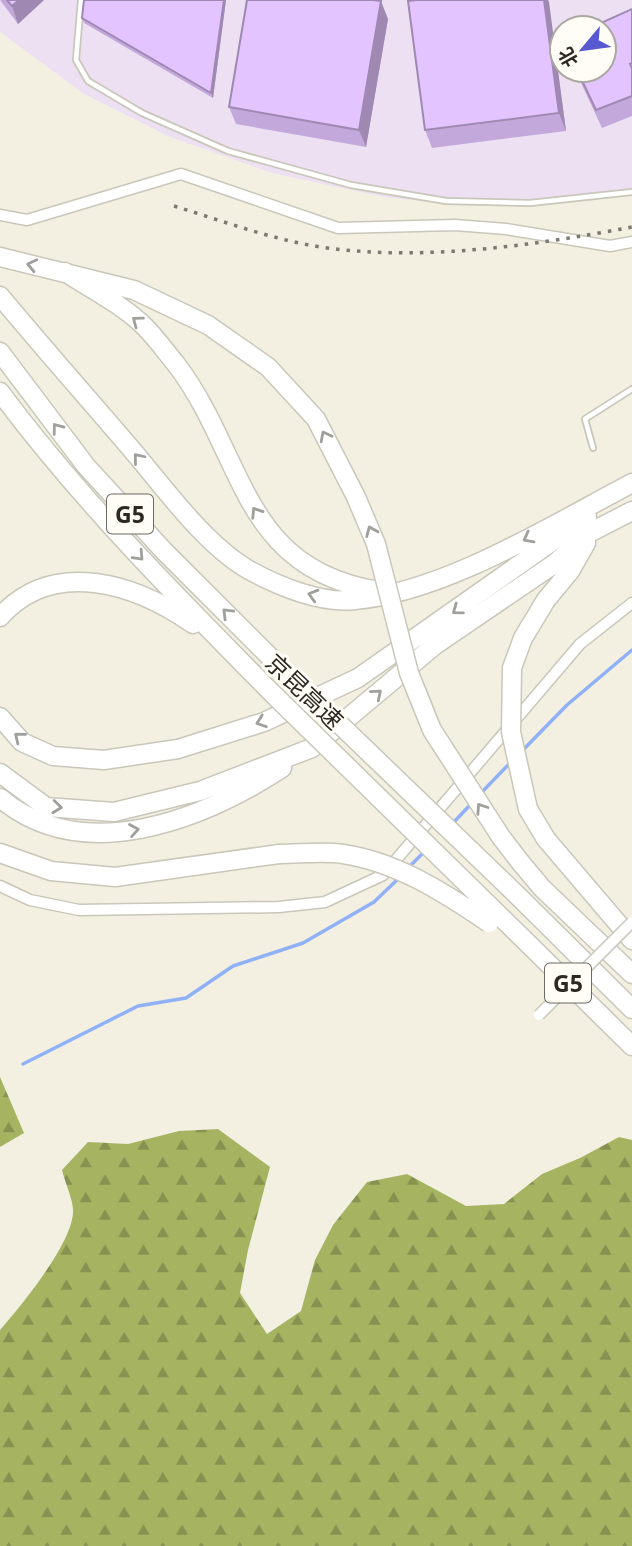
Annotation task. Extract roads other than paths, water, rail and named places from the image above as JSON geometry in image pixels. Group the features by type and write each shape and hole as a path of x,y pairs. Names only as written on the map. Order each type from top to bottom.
{"highway":[{"path":"0,257 65,272 144,326 203,403 233,472 257,516 289,552 314,571 348,586 393,594"},
{"name":"G5","path":"65,272 146,296 208,325 268,367 316,419 356,497 376,544 409,673 432,730 501,837 521,863 542,888 632,974"},
{"path":"0,296 195,525 248,570 316,597 353,601 393,594 447,575 515,544 632,484"},
{"name":"京昆高速","path":"0,352 86,466 164,551 632,1009"},
{"name":"京昆高速","path":"0,392 52,462 228,648 496,921 545,960 632,1046"},
{"path":"0,717 22,742 53,756 104,761 178,749 264,722 358,678 632,484"},
{"path":"0,798 41,822 83,832 128,832 186,818 244,793 312,748 435,645 554,564 592,532 632,511"},
{"path":"592,532 570,571 546,600 523,638 512,668 511,732 528,810 546,839 632,940"},
{"path":"0,617 16,599 46,588 85,580 134,590 180,615 228,648"},
{"path":"0,773 47,807 114,812 200,792 312,748"},
{"path":"0,853 51,871 115,877 278,854 343,854 392,868 496,921"}],"street":[{"path":"0,215 27,220 181,174 338,228 455,225 506,229 610,246 632,242"},
{"path":"0,886 38,902 79,909 279,907 325,902 383,875 574,650 604,622 632,603"},
{"path":"539,1015 632,922"}],"lane":[{"path":"81,0 76,60 88,81 151,118 228,151 362,187 446,201 530,203 632,192"},
{"path":"593,448 585,419 632,389"}],"waterway":[{"path":"521,752 567,705 632,650"},
{"path":"480,794 511,762"},
{"path":"451,825 472,803"},
{"path":"409,867 426,850"},
{"path":"23,1064 138,1006 186,998 233,966 303,943 374,902 399,878"}],"railway":[{"path":"174,206 282,239 366,252 411,253 503,247 632,227"}]}
